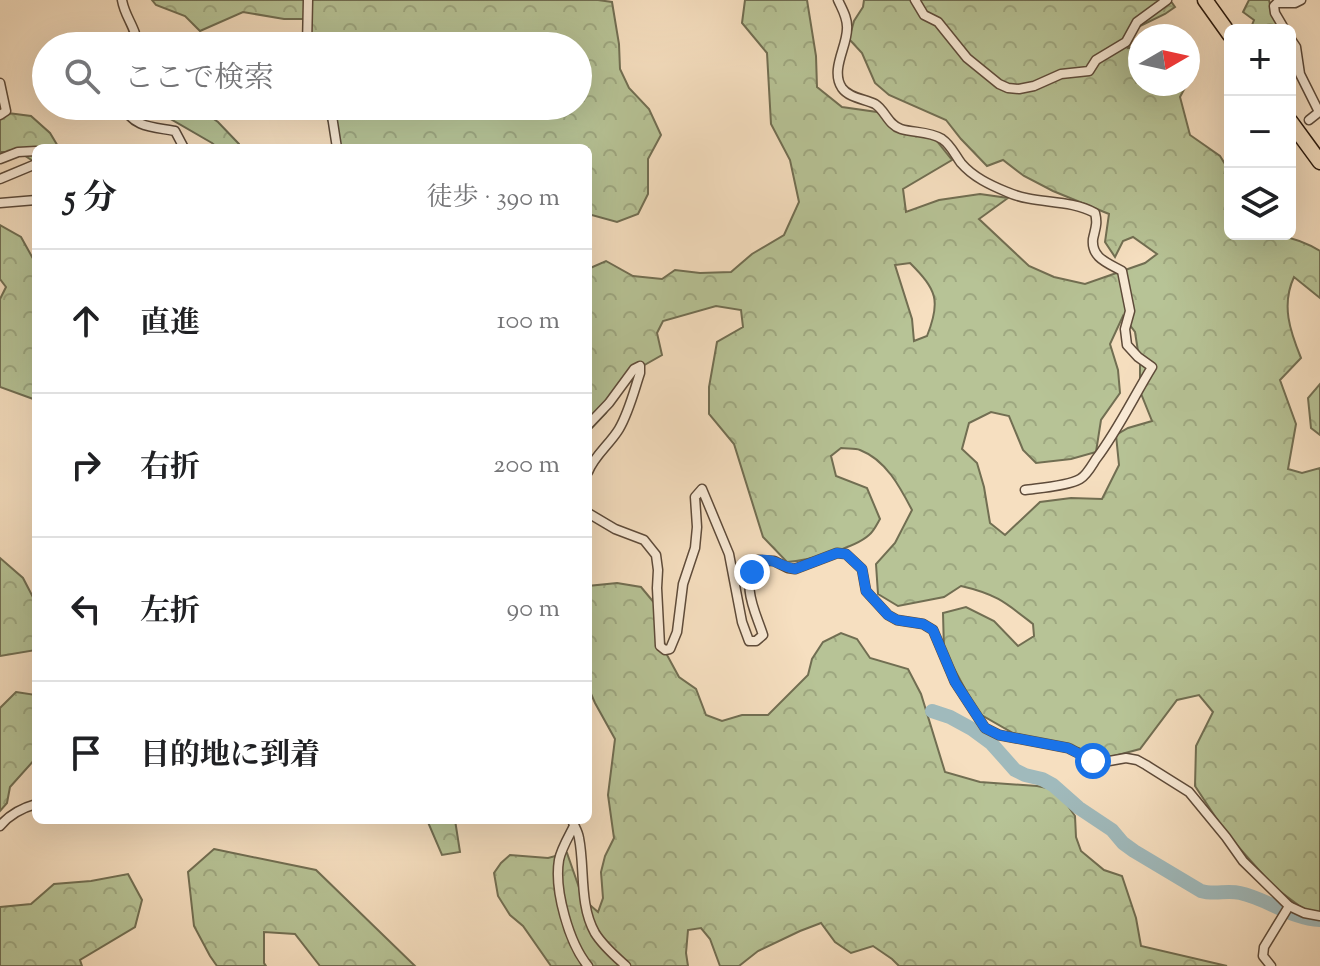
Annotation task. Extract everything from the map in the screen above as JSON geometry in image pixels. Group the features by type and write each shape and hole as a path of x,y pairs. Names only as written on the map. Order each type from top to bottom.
{"highway":[{"path":"1205,0 1224,27"},
{"path":"1296,130 1320,159"},
{"path":"1296,132 1320,175"}],"street":[{"path":"122,0 124,12 136,32"},
{"path":"307,32 308,0"},
{"path":"838,0 847,29 838,69 840,86 848,94 878,106 896,128 940,137 978,179 1025,199 1081,205 1095,213 1098,224 1093,242 1094,253 1122,271 1130,311 1125,329 1127,345 1152,367 1119,427 1080,479 1025,490"},
{"path":"915,0 924,15 938,22 967,58 999,84 1019,89 1061,74 1089,71 1096,60 1126,42 1137,22 1167,0"},
{"path":"1281,24 1274,6 1301,0"},
{"path":"1296,47 1300,74 1319,112 1309,120"},
{"path":"0,83 6,111 0,115"},
{"path":"133,120 175,131 182,144"},
{"path":"333,120 336,144"},
{"path":"0,159 18,152 32,151"},
{"path":"0,179 32,166"},
{"path":"0,203 32,200"},
{"path":"592,421 634,369 640,366 626,416 592,463"},
{"path":"592,515 615,529 644,540 656,555 660,646 665,650 670,649 677,632 683,584 695,548 695,497 702,489 729,554 742,622 749,641 756,641 763,635 749,594 752,572 758,560 774,561 795,569 837,553 846,554 862,569 866,591 888,615 897,620 923,624 933,630 955,682 985,728 999,735 1068,748 1098,763 1126,758 1146,765 1189,792 1243,861 1287,910 1320,916"},
{"path":"0,826 9,817 32,805"},
{"path":"573,824 559,858 558,878 565,921 575,946 588,966"},
{"path":"574,824 580,842 588,915 595,932 626,966"},
{"path":"1271,966 1266,962 1263,951 1287,910"}],"green space":[{"path":"152,0 612,2 620,69 629,88 649,109 661,135 648,159 648,194 638,214 617,222 592,215 592,144 333,144 328,120 592,120 592,32 305,32 305,19 243,12 200,31 185,16 156,5"},
{"path":"745,0 807,0 816,56 817,87 842,107 884,113 895,125 936,140 952,160 903,189 906,212 939,200 980,194 1008,198 979,219 1029,266 1054,277 1085,284 1145,263 1157,254 1133,237 1123,241 1115,257 1105,242 1109,214 1053,191 1024,176 1003,160 987,166 946,120 889,95 875,83 862,53 849,39 854,21 864,0 1170,0 1175,7 1144,24 1128,24 1128,96 1181,96 1190,135 1220,156 1224,162 1224,240 1296,239 1320,251 1320,298 1294,277 1290,287 1288,318 1301,358 1280,380 1296,424 1288,469 1302,473 1320,468 1320,913 1305,910 1274,887 1226,833 1195,786 1196,746 1213,712 1199,695 1177,700 1140,749 1103,759 1081,749 1013,733 978,713 944,650 943,613 966,607 994,621 1018,646 1034,636 1033,624 1000,600 961,586 944,597 898,606 878,594 876,564 895,543 912,510 891,475 877,460 858,449 841,448 831,456 836,476 867,488 880,519 872,532 842,549 787,562 763,537 734,444 709,414 709,387 717,342 743,327 741,310 716,306 663,321 657,333 662,355 621,384 606,413 592,428 592,267 606,261 633,276 662,279 675,270 731,272 752,254 784,235 799,202 790,160 771,124 767,53 742,23","holes":["910,263 931,289 935,305 927,336 914,341 912,319 895,265","1123,316 1135,332 1140,391 1152,421 1116,435 1119,465 1102,499 1071,498 1040,502 1005,535 990,523 977,463 962,449 969,423 991,412 1009,416 1023,450 1036,463 1096,452 1101,420 1120,393 1118,370 1110,344"]},
{"path":"1249,0 1269,0 1278,24 1252,24 1254,20 1243,12"},
{"path":"0,112 31,116 50,133 57,144 32,144 32,160 19,152 0,152"},
{"path":"172,120 215,120 239,144 212,143"},
{"path":"0,225 21,237 32,257 32,399 0,387 0,299 6,287 0,279"},
{"path":"1320,384 1320,435 1311,428 1308,398"},
{"path":"0,558 23,578 32,595 32,651 0,656"},
{"path":"617,583 641,587 656,605 667,655 679,677 696,689 706,715 722,721 742,715 768,715 808,675 812,659 823,642 841,633 857,639 870,658 908,669 921,694 945,772 980,782 1057,790 1075,816 1076,837 1081,851 1104,870 1122,876 1136,918 1141,946 1227,966 899,966 873,946 851,953 835,942 821,923 758,951 739,966 720,966 710,939 701,928 688,930 688,966 551,966 498,896 494,873 510,855 548,858 567,853 583,899 598,912 603,898 601,872 614,838 608,795 615,739 592,696 592,586"},
{"path":"16,692 32,694 32,762 10,787 7,803 0,811 0,708"},
{"path":"429,824 456,824 460,852 442,855"},
{"path":"214,849 316,870 415,966 320,966 295,934 264,932 266,966 217,966 194,926 188,872"},
{"path":"128,874 142,900 135,927 80,960 82,966 0,966 0,907 31,904 54,884"}],"waterway":[{"path":"932,711 972,729 991,743 1015,770 1053,785 1134,851 1201,891 1240,893 1299,916 1320,920"}],"route":[{"path":"752,572 758,560 767,559 795,569 837,553 846,554 862,569 866,591 888,615 897,620 923,624 933,630 955,682 985,728 999,735 1068,748 1093,761"}]}
